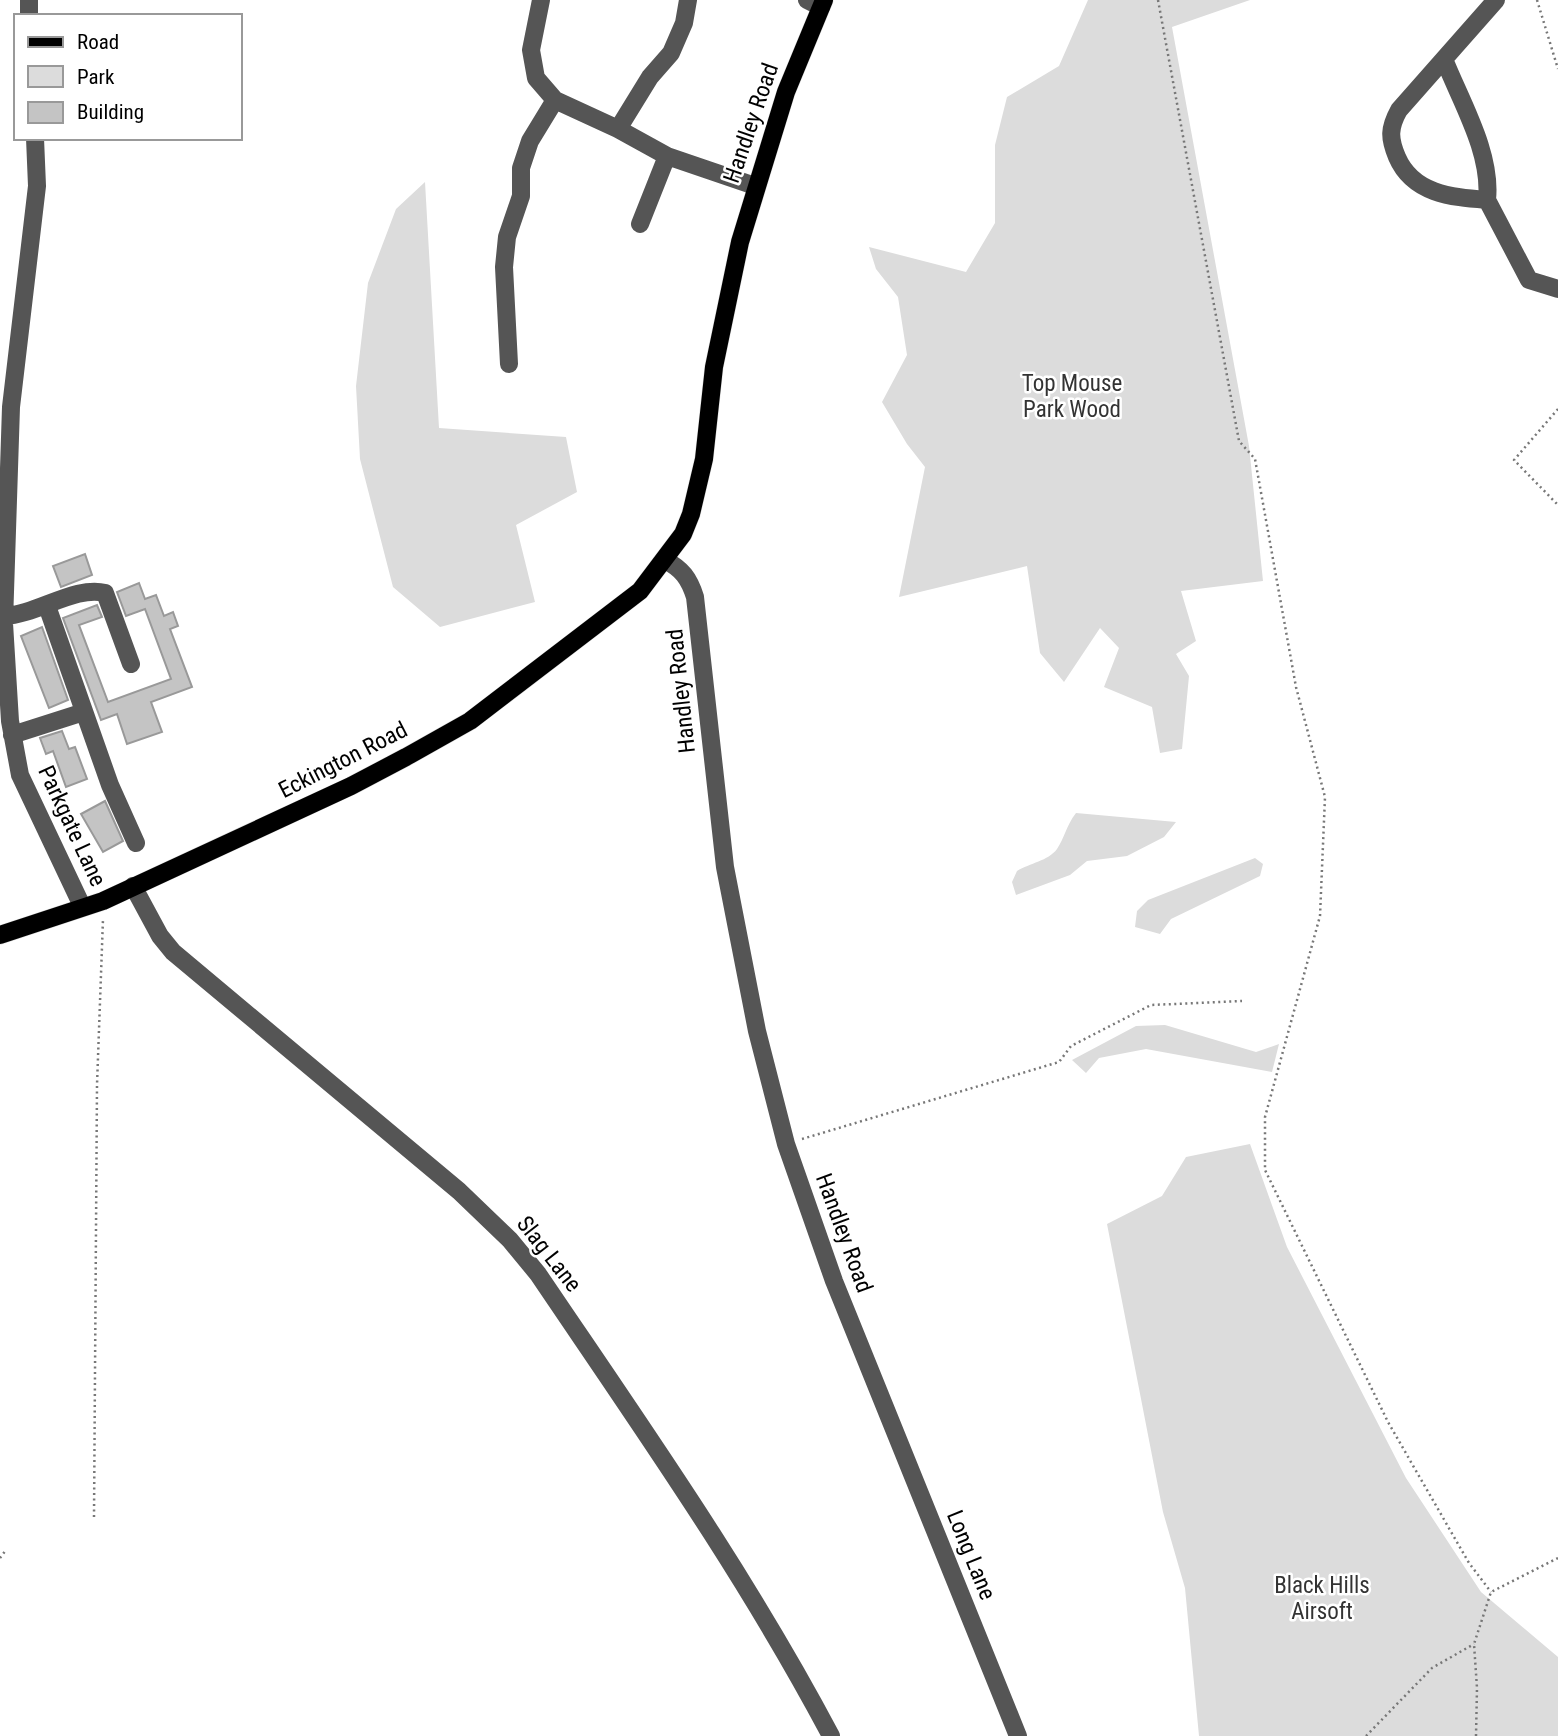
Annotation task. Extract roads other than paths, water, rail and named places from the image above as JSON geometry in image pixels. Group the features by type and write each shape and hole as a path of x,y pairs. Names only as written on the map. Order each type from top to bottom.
{"main road":[{"name":"Handley Road","path":"665,560 683,534 699,489 715,367 740,242 755,186 817,2"},
{"name":"Eckington Road","path":"0,935 103,901 351,786 470,721 640,591 665,560"}],"street":[{"path":"541,0 531,50 536,78 555,100 618,129 667,156 755,186"},
{"path":"618,129 650,77 671,53 684,23 688,0"},
{"path":"1487,200 1455,198 1430,191 1410,178 1401,166 1389,139 1399,110 1496,0"},
{"path":"1444,59 1489,181 1487,200 1529,280 1558,289"},
{"path":"509,364 504,267 507,237 521,196 522,168 530,141 555,100"},
{"name":"Parkgate Lane","path":"34,140 37,186 11,407 4,616 12,735 20,775 82,906"},
{"path":"640,224 667,156"},
{"name":"Handley Road","path":"665,560 679,567 690,581 695,597 725,867 757,1031 786,1144 834,1281 878,1392"},
{"path":"4,616 23,615 81,593 105,593 131,664"},
{"path":"47,606 110,785 136,844"},
{"path":"12,735 84,712"},
{"name":"Slag Lane","path":"133,886 160,936 173,952 459,1191 510,1240 538,1274 782,1643 831,1736"},
{"name":"Long Lane","path":"878,1392 1018,1736"}],"park label":[{"name":"Top Mouse Park Wood","path":"1072,396"},
{"name":"Black Hills Airsoft","path":"1322,1598"}]}
